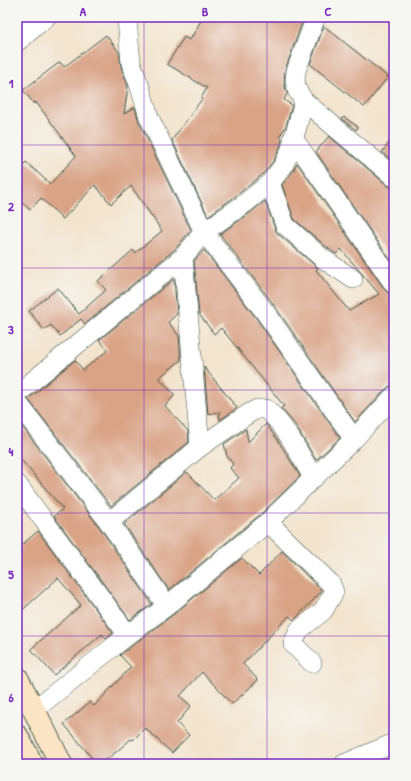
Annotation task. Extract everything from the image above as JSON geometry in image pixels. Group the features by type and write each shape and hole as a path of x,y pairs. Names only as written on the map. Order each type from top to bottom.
{"main road":[{"path":"17,678 26,716 61,764"},
{"path":"17,736 32,764"}],"street":[{"path":"23,30 46,17"},
{"path":"128,17 131,63 149,117 204,232 265,312 354,439"},
{"path":"316,17 296,71 295,80 297,90 304,101 394,177"},
{"path":"17,394 183,257 204,232 244,204 270,183 283,166 290,152 304,101"},
{"path":"293,138 394,284"},
{"path":"270,183 285,225 322,258 353,279"},
{"path":"183,257 200,447"},
{"path":"26,716 128,634 167,606 268,522 354,439 394,396"},
{"path":"17,402 108,522 167,606"},
{"path":"108,522 200,447 257,409 266,409 274,416 284,429 313,477"},
{"path":"17,484 128,634"},
{"path":"268,522 331,584 334,592 323,611 299,630 293,644 312,663"},
{"path":"344,764 394,742"}],"building":[{"path":"203,17 304,17 285,70 284,83 287,94 284,100 292,105 286,126 280,136 282,139 280,148 274,160 262,175 208,216 172,140 202,99 201,98 207,88 167,64 184,37 190,40"},
{"path":"324,26 388,77 364,107 310,64"},
{"path":"106,35 119,52 121,67 128,86 124,114 135,107 139,122 191,230 175,249 85,324 81,319 60,336 51,325 44,330 29,311 58,288 79,314 106,290 98,281 133,250 135,253 162,231 131,186 111,204 95,185 63,219 41,198 30,210 17,198 17,171 26,162 50,184 76,156 36,102 34,104 23,90 60,62 64,67"},
{"path":"344,117 358,127 356,130 342,119"},
{"path":"329,136 387,185 394,188 394,265 316,152"},
{"path":"394,136 394,163 382,152"},
{"path":"297,163 385,290 389,294 394,295 394,385 386,389 355,422 274,305 220,234 265,201 277,233 318,268 316,270 349,311 379,294 341,249 336,254 294,219 282,185 292,173"},
{"path":"204,250 256,318 340,438 316,460 296,426 281,408 284,406 221,328 214,334 199,314 194,261"},
{"path":"174,279 177,314 168,322 179,336 181,360 159,378 175,395 165,406 188,431 189,442 111,506 28,399 75,360 83,370 108,350 99,340"},
{"path":"204,367 237,408 220,420 219,412 208,414"},
{"path":"17,420 100,528 152,604 130,620 54,516 63,509 17,455"},
{"path":"266,424 300,476 261,514 169,590 124,524 187,472 214,500 239,478 230,468 233,464 227,456 224,444 246,429 248,442"},
{"path":"38,531 113,633 106,639 102,634 54,675 31,649 81,605 58,578 17,615 17,549"},
{"path":"282,551 322,591 294,620 289,616 243,664 258,680 232,704 202,672 180,696 191,706 177,723 189,735 172,753 145,728 133,740 131,739 102,764 97,764 64,724 90,702 94,706 131,667 120,655 174,614 242,558 259,575"}]}
